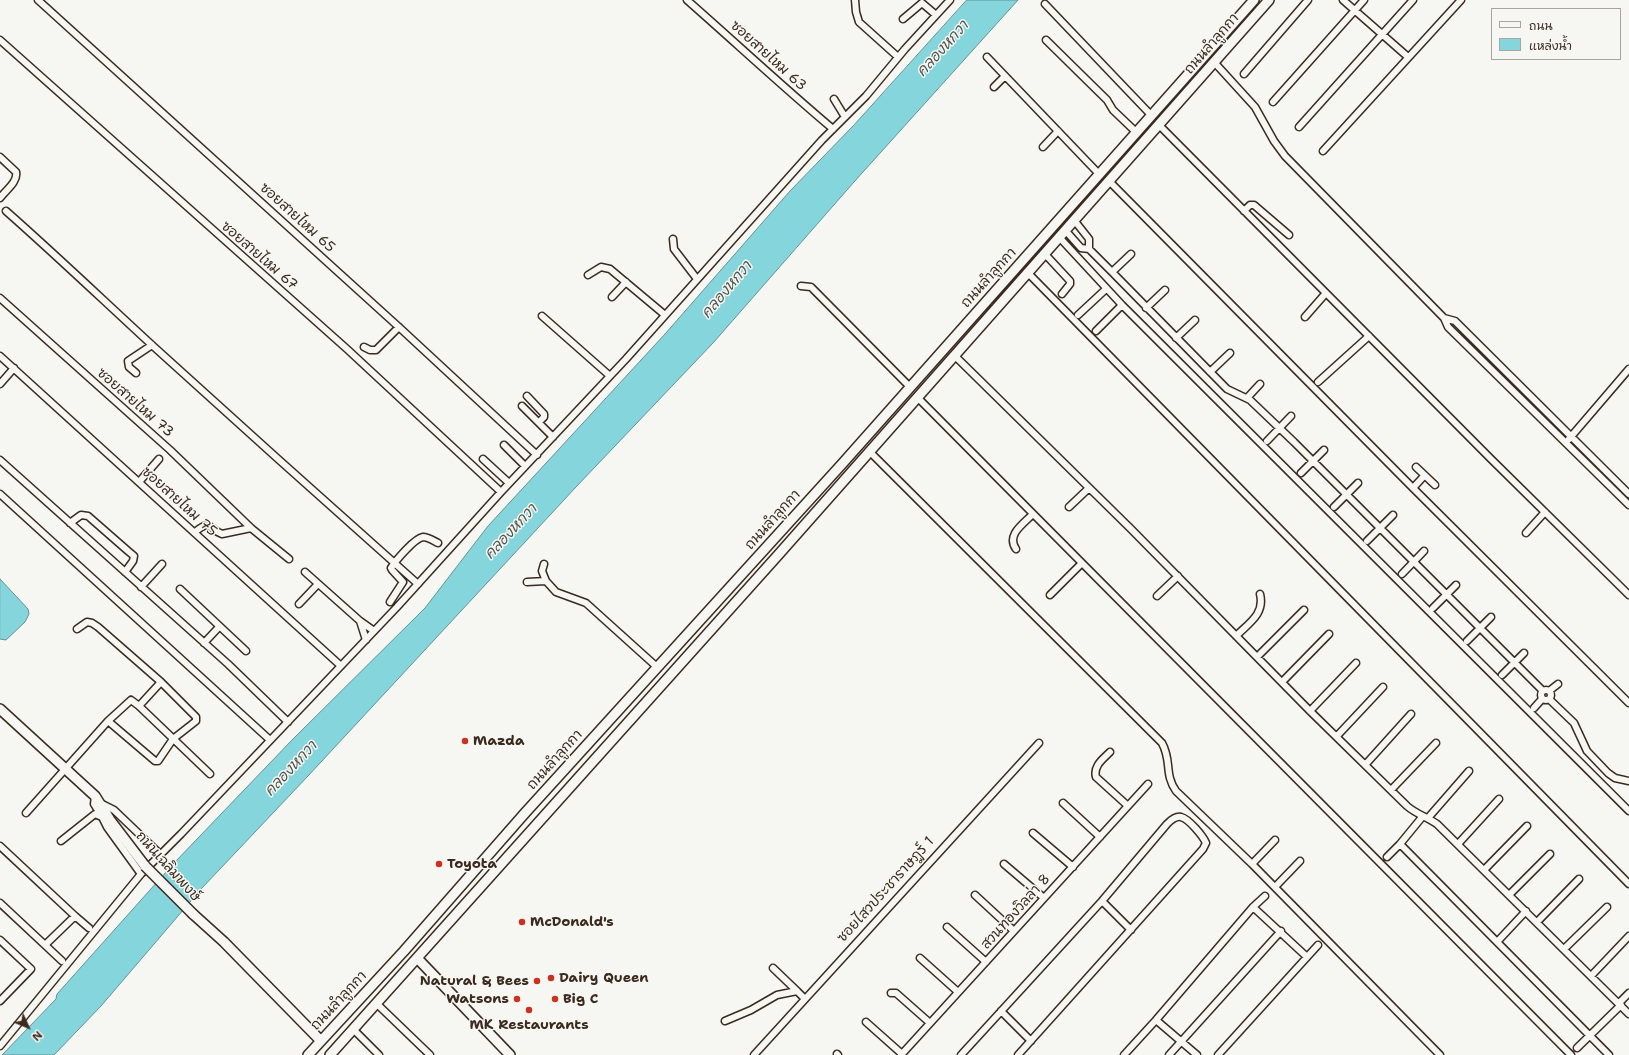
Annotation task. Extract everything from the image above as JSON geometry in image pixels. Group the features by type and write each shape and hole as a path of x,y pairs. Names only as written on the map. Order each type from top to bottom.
{"main road":[{"name":"ถนนลำลูกกา","path":"308,1055 404,951 525,813 748,569 1028,256 1254,0"},
{"name":"ถนนลำลูกกา","path":"330,1055 774,559 868,451 1058,237 1110,181 1269,0"},
{"name":"ถนนเฉลิมพงษ์","path":"0,709 97,799 143,870 229,947 321,1041"},
{"path":"417,958 510,1055"}],"street":[{"name":"ซอยสายไหม 65","path":"38,0 399,327 537,455"},
{"name":"ซอยสายไหม 63","path":"687,0 774,79 833,129"},
{"path":"855,0 856,12 860,22 898,57"},
{"path":"0,1046 143,870 181,834 288,722 418,584 509,483 554,438 833,129 866,96 898,57 950,0"},
{"path":"1244,74 1308,0"},
{"path":"1343,0 1408,57"},
{"path":"1273,102 1364,0"},
{"path":"1299,127 1413,0"},
{"path":"1323,151 1461,0"},
{"path":"903,19 920,3 924,4 936,15"},
{"path":"1045,4 1151,115"},
{"name":"ซอยสายไหม 67","path":"0,40 347,349 501,492"},
{"path":"1046,40 1107,100 1114,110 1136,132"},
{"path":"986,57 1099,174"},
{"path":"1214,62 1255,107 1274,142 1285,156 1444,318 1448,327 1629,505"},
{"path":"994,87 1005,76"},
{"path":"834,99 845,117"},
{"path":"1159,125 1629,595"},
{"path":"1043,146 1058,131"},
{"path":"0,156 17,174 16,179 0,198"},
{"path":"1110,181 1413,488 1629,703"},
{"path":"1244,211 1250,205 1254,205 1289,235"},
{"path":"6,212 70,268 152,345 418,584"},
{"path":"1074,220 1089,239 1089,250"},
{"path":"1065,230 1081,248 1089,250 1112,272 1227,388 1247,398 1279,428 1347,494 1514,663 1543,691 1547,690 1550,692"},
{"path":"1058,237 1106,289 1629,811"},
{"path":"673,239 674,249 697,279"},
{"path":"1044,253 1070,281 1070,284 1062,294"},
{"path":"1112,272 1131,254"},
{"path":"588,275 597,269 607,268 665,315"},
{"path":"1028,272 1629,884"},
{"path":"612,297 626,282"},
{"path":"801,286 811,287 910,387"},
{"path":"1078,315 1106,289"},
{"path":"1146,308 1165,290"},
{"path":"1304,316 1326,293"},
{"name":"ซอยสายไหม 73","path":"0,298 170,450 251,528 289,559"},
{"path":"1096,331 1122,305"},
{"path":"542,316 610,376"},
{"path":"1444,318 1455,321 1629,494"},
{"path":"1176,338 1195,320"},
{"path":"364,347 370,350 376,350 399,327"},
{"path":"1318,382 1369,336"},
{"path":"136,373 129,367 128,360 152,345"},
{"path":"1210,372 1230,353"},
{"path":"954,355 1178,576 1236,636 1391,790 1413,811 1437,824 1629,1014"},
{"name":"ซอยสายไหม 75","path":"0,356 341,666"},
{"path":"1490,368 1496,362"},
{"path":"0,384 14,368"},
{"path":"1566,443 1629,369"},
{"path":"1247,398 1260,384"},
{"path":"1522,400 1528,394"},
{"path":"527,396 544,414 544,417 539,422"},
{"path":"917,397 1571,1055"},
{"path":"522,406 554,438"},
{"path":"1267,441 1291,416"},
{"path":"504,445 525,466"},
{"path":"1301,473 1324,450"},
{"path":"868,451 1162,743 1167,752 1168,775 1174,787 1275,887 1440,1055"},
{"path":"139,482 159,459"},
{"path":"483,459 509,483"},
{"path":"0,460 204,643 288,722"},
{"path":"1416,467 1435,485"},
{"path":"1413,488 1424,476"},
{"path":"1334,507 1358,483"},
{"path":"1069,507 1089,488"},
{"path":"0,494 270,740"},
{"path":"1526,533 1545,512"},
{"path":"1016,549 1012,544 1012,537 1033,514"},
{"path":"70,523 81,515 88,516 128,550 134,556 133,561 125,572"},
{"path":"1367,541 1393,515"},
{"path":"195,532 202,526 207,525 222,534 251,528"},
{"path":"390,602 403,582 391,568 394,563 417,539 423,537 438,543"},
{"path":"1402,574 1424,551"},
{"path":"1050,595 1082,563"},
{"path":"141,587 162,564"},
{"path":"544,564 542,571 546,581 556,592 586,604 657,668"},
{"path":"305,572 360,621 374,631"},
{"path":"1157,596 1178,576"},
{"path":"527,582 546,581"},
{"path":"299,604 318,584"},
{"path":"1434,608 1456,584"},
{"path":"180,589 246,651"},
{"path":"1236,636 1259,613 1262,602 1260,594"},
{"path":"1257,657 1304,610"},
{"path":"1467,642 1491,618"},
{"path":"360,621 366,640"},
{"path":"77,629 87,622 92,623 161,682 196,717 196,721 173,739 158,761 155,761 108,720"},
{"path":"204,643 219,627"},
{"path":"1282,682 1328,634"},
{"path":"1502,675 1524,653"},
{"path":"1310,710 1356,663"},
{"path":"139,706 161,682"},
{"path":"1534,708 1551,696 1550,692 1558,684"},
{"path":"1337,736 1384,687"},
{"path":"1543,691 1540,695 1574,723 1587,751 1608,773 1616,778 1629,781"},
{"path":"26,813 108,720 131,700 210,774"},
{"path":"1365,764 1411,714"},
{"name":"ซอยไสวประชาราษฎร์ 1","path":"754,1055 1039,743"},
{"path":"1391,790 1436,744"},
{"path":"1110,752 1095,768 1094,772 1096,777 1128,806"},
{"path":"1387,857 1469,772"},
{"name":"สวนทองวิลล่า 8","path":"901,1054 1148,784"},
{"path":"143,870 107,827 94,804 97,799 114,810 160,854"},
{"path":"1458,844 1499,799"},
{"path":"1063,803 1100,837"},
{"path":"61,841 95,814 102,817"},
{"path":"961,1055 1102,901 1167,824 1179,817 1185,819 1203,837 1206,843 1203,849 1018,1055"},
{"path":"1484,870 1527,826"},
{"path":"1033,833 1072,867"},
{"path":"1252,864 1275,840"},
{"path":"1400,844 1609,1055"},
{"path":"0,846 89,928"},
{"path":"1510,895 1550,854"},
{"path":"1275,887 1300,861"},
{"path":"1004,864 1044,898"},
{"path":"1537,922 1580,879"},
{"path":"975,895 1014,931"},
{"path":"1124,1055 1253,907 1265,896"},
{"path":"1102,901 1131,930"},
{"path":"0,903 62,961"},
{"path":"1253,907 1281,931 1307,957"},
{"path":"1564,949 1607,907"},
{"path":"1497,942 1526,911"},
{"path":"45,945 75,916"},
{"path":"947,927 986,962"},
{"path":"1169,1055 1281,931"},
{"path":"1591,976 1629,936"},
{"path":"0,1001 31,969 1,942"},
{"path":"1218,1055 1318,945"},
{"path":"920,958 958,992"},
{"path":"773,968 805,999"},
{"path":"725,1021 751,1010 777,995 797,991"},
{"path":"891,993 896,993 930,1023"},
{"path":"1577,1048 1590,1036 1629,993"},
{"path":"376,1003 430,1055"},
{"path":"1001,1011 1031,1041"},
{"path":"1156,1020 1197,1055"},
{"path":"866,1022 901,1054"},
{"path":"353,1029 379,1055"}],"water":[{"name":"คลองหกวา","path":"967,0 1018,0 854,182 713,343 576,487 202,888 101,1006 54,1055 2,1055 56,999 57,994 175,862 292,740 425,608 488,526 665,334 790,191 854,125"},
{"path":"0,579 28,609 29,614 25,622 6,640 0,639"}],"place":[{"name":"Mazda","path":"465,741"},
{"name":"Toyota","path":"439,864"},
{"name":"McDonald's","path":"522,922"},
{"name":"Dairy Queen","path":"551,978"},
{"name":"Natural & Bees","path":"537,981"},
{"name":"Watsons","path":"517,999"},
{"name":"Big C","path":"555,999"},
{"name":"MK Restaurants","path":"529,1010"}]}
